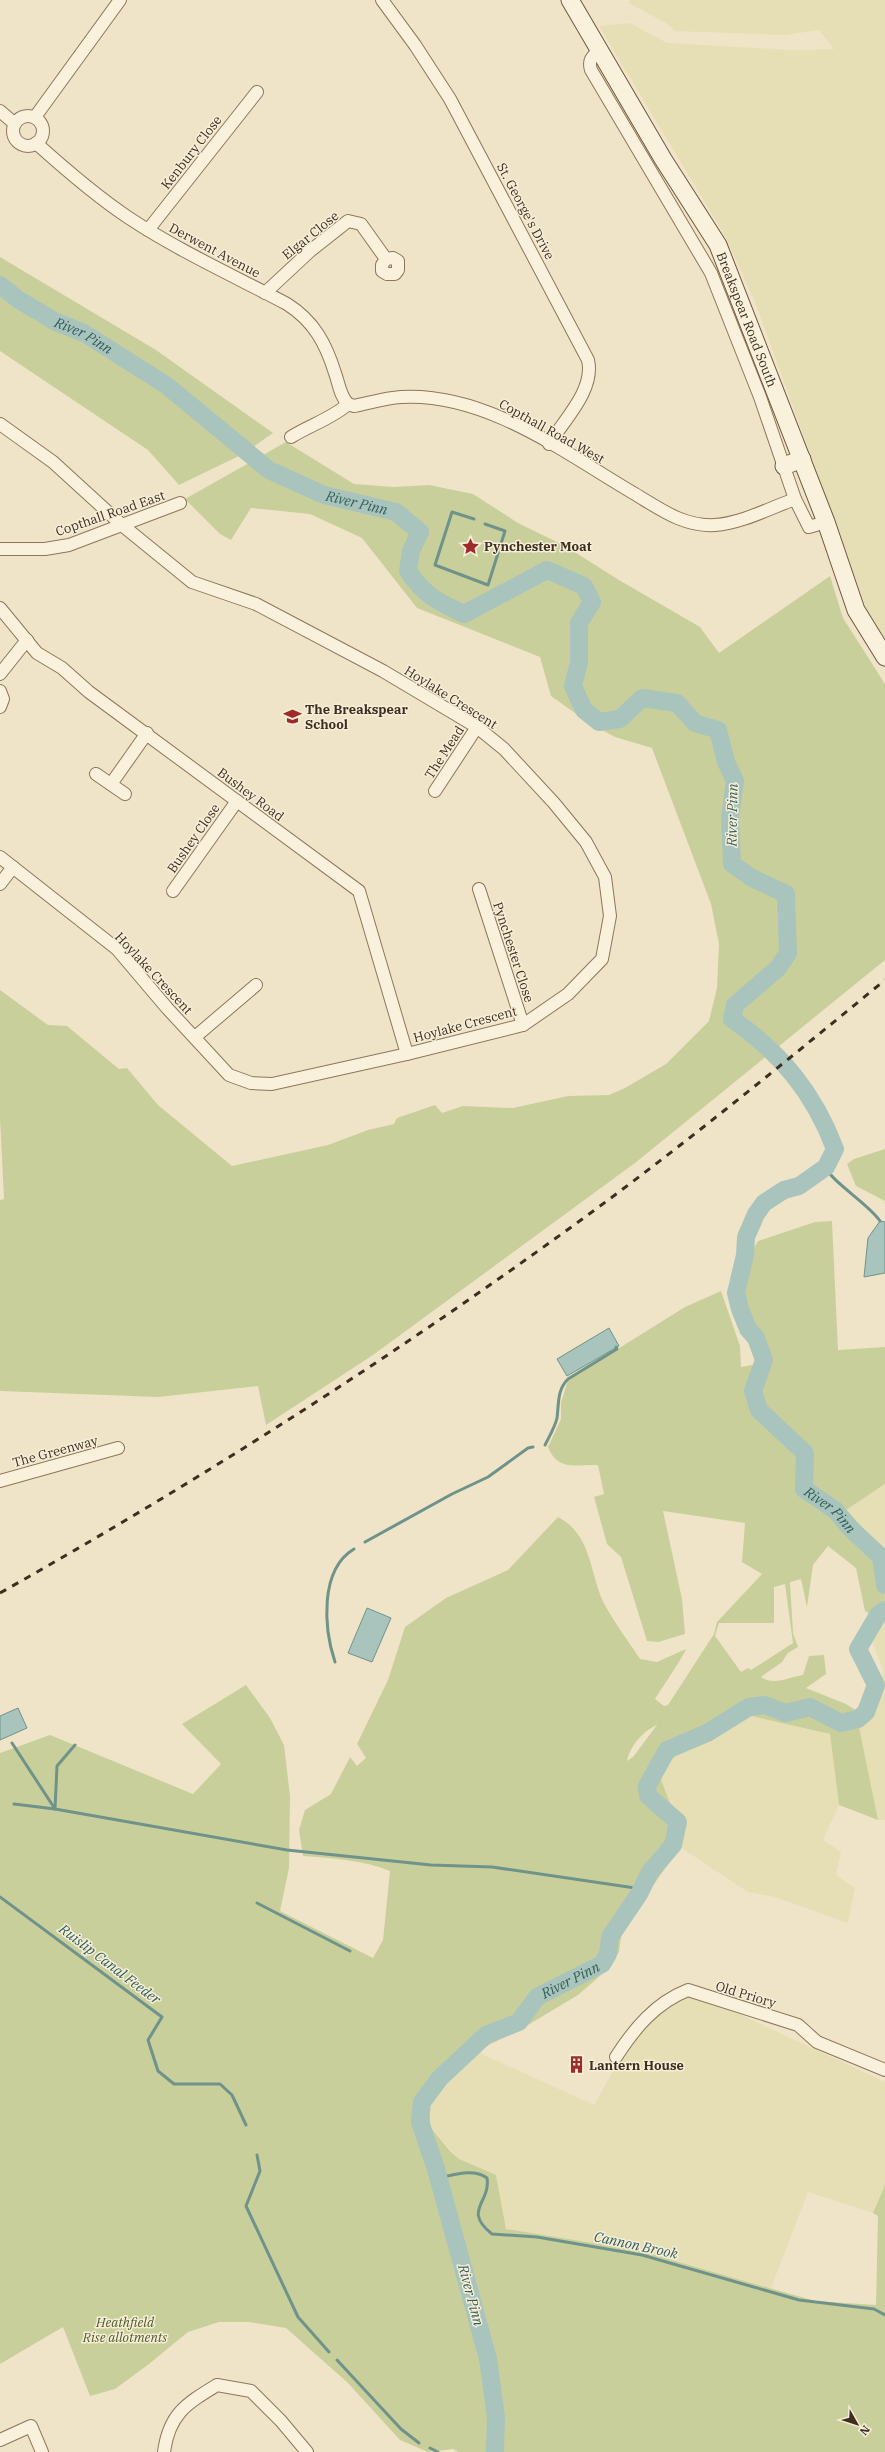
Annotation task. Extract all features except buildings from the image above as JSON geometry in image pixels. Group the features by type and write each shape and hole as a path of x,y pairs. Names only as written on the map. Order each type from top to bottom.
{"street":[{"path":"35,117 120,0"},
{"name":"St. George's Drive","path":"382,0 415,44 450,99 588,360 590,372 587,384 549,444"},
{"name":"Breakspear Road South","path":"570,0 718,246 826,522 856,610 885,657"},
{"path":"599,50 591,58 589,63 591,70 711,273 760,397 795,499 809,527 826,522"},
{"name":"Kenbury Close","path":"148,230 256,92"},
{"path":"0,111 14,123"},
{"path":"22,116 35,117 39,120 43,130 40,140 36,144 26,146 16,142 12,132 14,123 22,116"},
{"name":"Derwent Avenue","path":"36,144 84,186 148,230 184,252 295,309 315,328 325,344 342,396 348,404"},
{"name":"Elgar Close","path":"265,293 315,248 348,221 362,224 386,259"},
{"path":"711,273 726,265"},
{"name":"Copthall Road West","path":"348,404 354,406 402,397 462,403 499,416 678,520 715,525 741,519 795,499"},
{"path":"291,436 312,423 338,413 348,404"},
{"name":"Hoylake Crescent","path":"0,424 53,462 122,526 192,582 256,604 383,671 477,727 504,749 554,803 586,842 605,876 610,916 602,959 568,994 523,1025 407,1054 272,1084 251,1083 229,1075 117,949 0,857"},
{"path":"784,466 802,459"},
{"name":"Copthall Road East","path":"0,549 45,549 69,545 180,503"},
{"name":"Bushey Road","path":"0,608 37,653 62,668 89,692 148,733 359,891 407,1054"},
{"path":"0,674 26,640"},
{"path":"0,691 3,699 0,707"},
{"name":"The Mead","path":"435,792 477,727"},
{"path":"111,784 148,733"},
{"path":"96,774 124,794"},
{"name":"Bushey Close","path":"173,891 237,801"},
{"path":"0,884 13,867"},
{"name":"Pynchester Close","path":"479,889 523,1025"},
{"path":"195,1037 256,985"},
{"name":"The Greenway","path":"0,1481 118,1448"},
{"name":"Old Priory","path":"616,2057 629,2037 651,2011 688,1990 798,2025 817,2042 885,2070"},
{"path":"164,2452 166,2432 185,2405 217,2386 251,2391 281,2421 307,2452"},
{"path":"0,2440 31,2426 42,2452"}],"shaded area":[{"path":"630,0 885,0 885,644 869,616 755,302 724,234 599,26 630,23 667,43 790,50 834,49 819,30 785,35 675,31 666,23 629,3"},
{"path":"885,1484 885,1553 846,1510"},
{"path":"885,1618 885,1820 878,1820 859,1727 869,1719 880,1692 883,1670 869,1633"},
{"path":"747,1715 830,1734 839,1805 823,1840 841,1852 836,1875 855,1888 848,1923 775,1897 748,1892 680,1847 685,1823 669,1801 661,1779 667,1765 678,1753 694,1747"},
{"path":"687,1993 737,2013 885,2082 885,2185 873,2213 808,2192 771,2288 637,2250 506,2229 496,2176 459,2159 431,2128 428,2103 437,2090 451,2079 478,2050 482,2054 594,2105 630,2041 653,2013"}],"green space":[{"path":"0,257 156,350 273,433 243,454 179,485 148,450 0,351"},
{"path":"286,442 354,484 394,487 429,485 473,494 518,523 565,546 619,580 700,627 719,653 830,576 843,618 885,684 885,960 635,1163 373,1355 266,1425 258,1386 158,1397 0,1391 0,1200 4,1199 0,1118 0,990 48,1025 67,1026 119,1069 127,1068 158,1105 232,1166 328,1145 368,1130 394,1124 397,1118 435,1105 442,1113 463,1106 513,1108 568,1096 609,1095 625,1088 666,1064 709,1021 717,988 719,944 711,904 652,748 615,737 589,723 551,696 540,657 417,608 362,538 310,514 251,508 231,540 220,534 185,499"},
{"path":"885,1149 885,1201 856,1186 847,1164 854,1159"},
{"name":"Heathfield Rise allotments","path":"832,1221 838,1350 885,1347 885,1484 846,1510 884,1550 885,1618 882,1620 865,1611 856,1568 828,1546 813,1565 807,1607 801,1579 790,1582 793,1633 798,1647 788,1653 782,1662 761,1677 766,1680 776,1681 803,1675 809,1656 824,1655 826,1674 806,1688 846,1704 869,1719 859,1727 878,1820 839,1805 830,1734 747,1715 694,1747 678,1753 667,1765 661,1779 669,1801 685,1823 680,1847 622,1930 619,1952 608,1969 578,1995 518,2031 478,2050 451,2079 437,2090 428,2103 431,2128 450,2151 459,2159 496,2175 506,2229 637,2250 815,2301 876,2305 878,2216 873,2213 885,2185 885,2452 458,2452 453,2449 428,2452 400,2440 348,2383 286,2328 249,2322 219,2322 188,2332 149,2364 115,2389 90,2396 63,2327 0,2364 0,1753 50,1735 193,1794 221,1764 182,1724 246,1685 270,1718 284,1745 290,1796 289,1868 280,1911 373,1958 383,1940 390,1871 358,1862 303,1856 299,1830 305,1810 331,1794 350,1757 357,1766 366,1758 357,1744 388,1680 405,1627 446,1598 508,1570 558,1517 570,1525 585,1546 596,1583 606,1607 640,1659 657,1662 686,1649 655,1699 664,1706 668,1705 714,1634 717,1622 762,1574 742,1562 745,1523 663,1511 682,1599 685,1634 658,1642 647,1641 621,1557 607,1544 594,1497 604,1494 598,1465 568,1465 562,1463 552,1455 548,1447 561,1419 561,1403 568,1380 685,1307 721,1291 740,1346 741,1367 768,1362 767,1350 751,1326 739,1293 749,1256 758,1241 815,1222","holes":["785,1584 793,1643 751,1670 748,1668 741,1672 715,1636 719,1623 774,1623 774,1587","657,1725 633,1757 627,1761 631,1750 642,1735"]}],"water":[{"path":"880,1221 885,1222 885,1273 864,1277 868,1238"},
{"path":"609,1328 619,1346 567,1376 557,1359"},
{"path":"367,1608 391,1618 372,1662 348,1653"},
{"path":"18,1708 27,1728 0,1740 0,1716"}],"waterway":[{"name":"River Pinn","path":"0,285 19,300 56,322 84,333 166,385 269,470 324,495 396,512 420,532 411,551 408,571 426,592 447,606 464,614 547,570 584,586 592,602 579,623 579,662 573,686 584,710 599,722 620,719 642,698 677,703 695,723 718,730 726,762 735,781 730,817 732,864 752,878 786,894 788,953 778,968 735,1005 732,1019 766,1046 781,1060 794,1076 817,1110 835,1149 826,1167 799,1186 784,1190 764,1203 756,1214 746,1237 745,1255 736,1293 740,1309 748,1329 756,1338 764,1360 753,1391 759,1410 805,1453 804,1489 835,1510 851,1529 881,1557 885,1585"},
{"path":"474,519 452,512 435,565 488,585 505,531 485,524"},
{"path":"826,1167 829,1173 875,1214 880,1221"},
{"path":"545,1445 557,1418 559,1397 564,1383 568,1379 617,1349 616,1347"},
{"path":"365,1542 452,1494 488,1477 528,1448 533,1447"},
{"path":"335,1662 328,1633 327,1601 330,1585 335,1571 343,1559 354,1549"},
{"name":"River Pinn","path":"495,2452 496,2417 488,2359 436,2169 420,2122 422,2102 440,2078 486,2035 519,2022 537,1997 602,1964 608,1954 610,1937 639,1894 650,1872 673,1845 678,1822 648,1796 647,1786 667,1750 707,1733 749,1707 764,1705 786,1713 810,1707 841,1723 858,1719 866,1712 876,1685 858,1649 878,1615 885,1610"},
{"path":"12,1743 55,1809 287,1850 431,1865 492,1867 642,1889"},
{"path":"14,1804 55,1809 57,1766 75,1745"},
{"name":"Ruislip Canal Feeder","path":"0,1897 162,2017 148,2040 158,2071 174,2084 220,2084 232,2095 246,2125"},
{"path":"257,1903 350,1951"},
{"name":"Ruislip Canal Feeder","path":"257,2155 260,2171 246,2206 298,2317 329,2352"},
{"name":"Cannon Brook","path":"438,2178 470,2173 476,2173 487,2178 487,2187 478,2212 479,2219 483,2226 492,2234 537,2237 642,2255 799,2300 874,2309 885,2315"},
{"name":"Ruislip Canal Feeder","path":"337,2360 401,2429 419,2443"},
{"name":"Ruislip Canal Feeder","path":"430,2448 438,2452"}],"railway":[{"path":"0,1593 153,1504 229,1457 304,1410 451,1312 596,1209 670,1153 885,980"}],"place":[{"name":"Pynchester Moat","path":"471,546"},
{"name":"The Breakspear School","path":"292,716"},
{"name":"Lantern House","path":"576,2065"}]}
